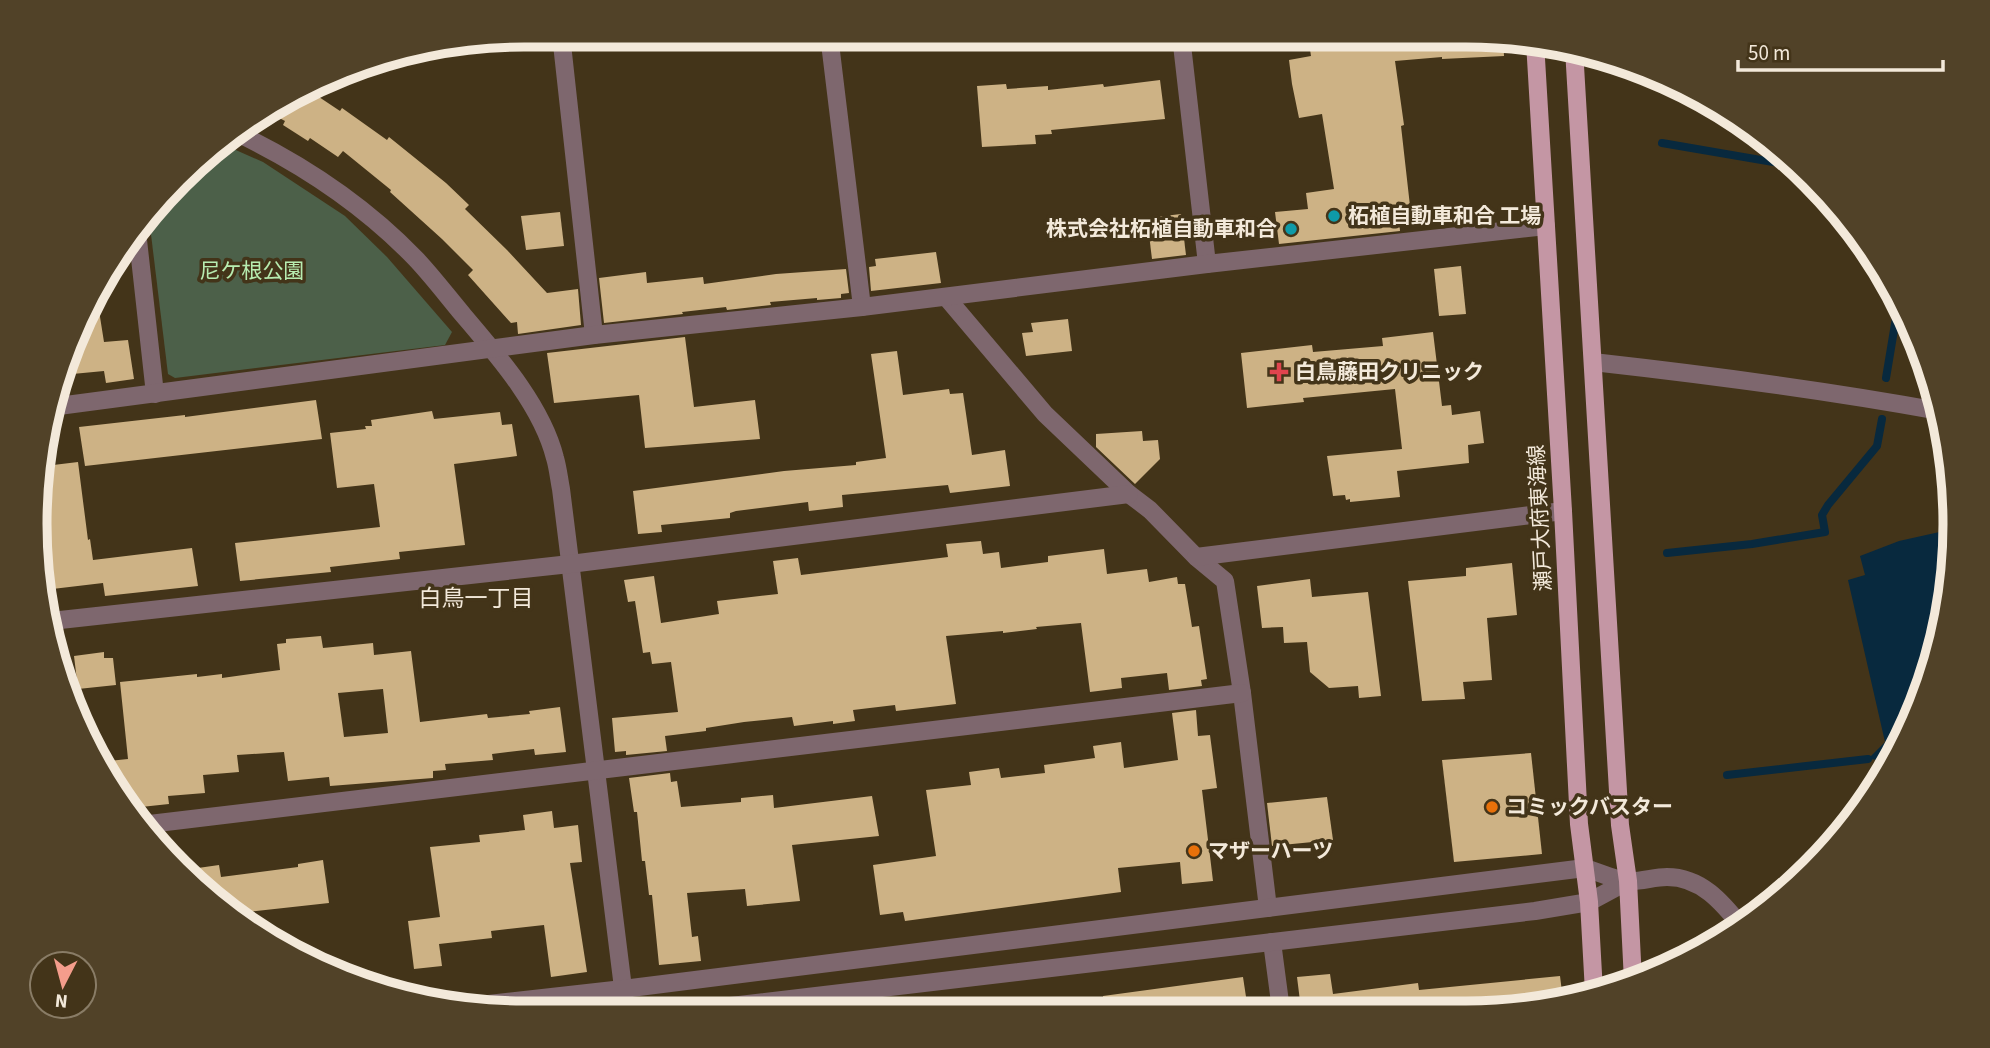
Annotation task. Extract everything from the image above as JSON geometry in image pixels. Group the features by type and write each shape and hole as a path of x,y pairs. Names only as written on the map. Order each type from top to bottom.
{"main road":[{"name":"瀬戸大府東海線","path":"1536,52 1579,824 1589,902 1594,983"},
{"path":"1575,60 1620,825 1628,881 1632,970"}],"street":[{"path":"562,47 594,335"},
{"path":"830,47 862,307"},
{"path":"1182,47 1207,264"},
{"path":"246,137 306,170 379,224 416,260 494,350 541,422 555,456 561,489 625,1001"},
{"path":"62,406 594,335 862,307 1207,264 1546,226"},
{"path":"138,244 155,394"},
{"path":"946,297 1045,414 1129,494 1150,510 1196,557 1226,581 1268,908"},
{"path":"1593,362 1722,377 1929,409"},
{"path":"57,620 570,564 1129,494"},
{"path":"1196,557 1563,511"},
{"path":"154,823 1242,694"},
{"path":"518,1001 1585,868 1628,881 1668,877 1688,880 1708,890 1724,903 1735,917"},
{"path":"773,1001 1521,912 1589,902 1628,881"},
{"path":"1272,942 1280,1001"}],"green space":[{"name":"尼ケ根公園","path":"232,148 263,162 345,216 387,257 452,332 445,345 175,378 168,374 150,229 187,187"}],"water":[{"path":"1943,531 1939,586 1927,647 1906,706 1880,760 1868,759 1885,742 1848,580 1865,575 1860,556 1899,541"}],"building":[{"path":"1310,47 1504,49 1504,56 1395,61 1404,125 1401,126 1410,206 1398,208 1400,231 1279,244 1275,212 1308,209 1306,193 1334,189 1322,114 1299,118 1292,84 1289,60 1311,56"},
{"path":"1160,80 1165,119 1051,130 1052,134 1035,135 1036,144 982,147 977,86 1006,84 1007,89 1048,86 1048,90"},
{"path":"316,95 340,111 342,108 387,140 389,137 469,205 465,209 547,293 578,289 581,325 518,334 517,322 511,323 468,275 473,270 390,192 391,190 343,151 338,157 310,138 308,141 283,125 285,121 277,117"},
{"path":"560,212 564,246 526,250 521,216"},
{"path":"1181,214 1186,255 1152,259 1147,218"},
{"path":"936,252 941,283 871,291 869,267 876,266 875,259"},
{"path":"1461,266 1466,314 1439,316 1434,269"},
{"path":"846,269 849,293 841,294 841,298 770,302 771,305 727,310 726,307 604,323 599,278 646,272 647,283 703,277 704,284 776,274"},
{"path":"99,308 104,342 128,340 134,379 106,383 104,371 72,374"},
{"path":"1068,319 1072,351 1026,356 1022,333 1033,332 1031,323"},
{"path":"1433,332 1442,406 1451,405 1452,415 1480,411 1484,443 1468,445 1469,463 1397,471 1400,497 1350,502 1345,495 1333,496 1327,456 1402,449 1395,389 1303,398 1304,402 1247,408 1241,353 1312,345 1313,352 1383,346 1382,338"},
{"path":"685,337 694,407 755,400 760,439 645,448 639,395 554,403 547,353"},
{"path":"897,351 903,395 949,389 950,394 963,393 972,455 1005,450 1010,486 950,493 948,485 842,495 843,507 809,511 808,502 736,511 730,513 730,518 661,525 662,532 638,534 633,491 784,471 856,465 856,462 886,458 871,354"},
{"path":"316,400 322,439 85,466 79,427"},
{"path":"432,411 434,419 500,412 502,425 512,424 517,456 454,464 465,545 399,552 400,559 330,567 331,572 240,581 235,543 380,527 374,484 337,488 330,433 366,429 365,426 372,426 371,420"},
{"path":"1142,431 1143,441 1158,440 1160,459 1135,484 1096,447 1096,434"},
{"path":"78,462 93,560 192,548 198,586 105,596 103,583 52,589 47,524 51,465"},
{"path":"981,541 983,554 999,552 1001,568 1048,562 1048,556 1104,549 1107,574 1147,569 1149,582 1177,577 1178,584 1185,584 1192,627 1199,626 1207,679 1201,680 1202,686 1169,690 1167,673 1121,678 1122,688 1090,692 1081,623 1003,633 946,636 956,704 896,711 895,705 853,710 855,721 833,724 833,721 794,726 792,717 744,722 706,728 706,731 665,736 667,751 626,755 626,751 615,752 612,718 678,712 671,662 652,664 650,652 643,653 635,601 628,602 624,580 654,576 661,623 719,614 717,601 778,594 773,561 798,558 801,575 948,557 946,544"},
{"path":"1512,563 1517,615 1487,618 1492,680 1463,682 1465,699 1422,701 1408,581 1466,576 1466,568"},
{"path":"1310,579 1312,597 1368,592 1381,696 1359,698 1358,686 1329,688 1310,672 1307,642 1284,643 1283,627 1262,628 1257,586"},
{"path":"321,636 323,648 373,643 374,655 411,651 420,722 487,714 488,718 530,714 529,711 560,707 566,752 535,755 534,749 492,754 493,760 445,764 446,770 433,771 433,778 330,786 329,777 288,781 284,752 237,755 239,772 203,775 205,793 168,796 169,804 141,807 140,800 136,800 110,761 128,759 120,682 197,674 197,677 222,674 222,678 280,670 277,644 286,643 286,639","holes":["383,689 388,733 344,737 338,693"]},
{"path":"104,652 104,658 113,658 116,685 78,689 74,656"},
{"path":"1196,710 1198,736 1210,735 1217,788 1202,790 1213,881 1182,884 1180,862 1118,868 1121,892 905,921 903,912 880,915 873,865 936,856 926,790 971,785 969,772 999,768 1001,778 1045,773 1044,765 1095,758 1093,746 1121,742 1124,768 1178,760 1172,713"},
{"name":"コミックバスター","path":"1531,753 1542,854 1454,862 1442,760"},
{"path":"670,773 671,782 677,781 681,807 741,802 741,798 773,795 774,808 872,796 879,836 792,845 800,901 747,906 745,889 687,893 692,937 698,936 701,961 659,965 652,895 649,895 645,861 642,861 637,812 634,812 629,778"},
{"path":"1327,797 1333,840 1272,846 1267,803"},
{"path":"552,811 554,828 578,825 582,862 570,863 587,972 551,977 544,925 491,931 492,938 439,944 442,966 414,969 408,921 440,917 430,847 480,842 479,835 525,830 523,815"},
{"path":"323,860 329,903 248,912 210,882 198,868 219,865 221,877 298,867 298,864"},
{"path":"1330,974 1333,994 1418,983 1419,990 1560,976 1562,991 1497,1000 1300,1001 1297,977"},
{"path":"1243,977 1247,1001 1103,1001 1103,996"}],"waterway":[{"path":"1662,143 1776,163"},
{"path":"1886,378 1896,318"},
{"path":"1667,553 1752,544 1825,532 1822,515 1877,446 1882,419"},
{"path":"1727,775 1868,759"}],"place":[{"name":"柘植自動車和合 工場","path":"1334,216"},
{"name":"株式会社柘植自動車和合","path":"1291,229"},
{"name":"白鳥藤田クリニック","path":"1279,372"},
{"name":"コミックバスター","path":"1492,807"},
{"name":"マザーハーツ","path":"1194,851"}],"district":[{"name":"白鳥一丁目","path":"476,598"}]}
